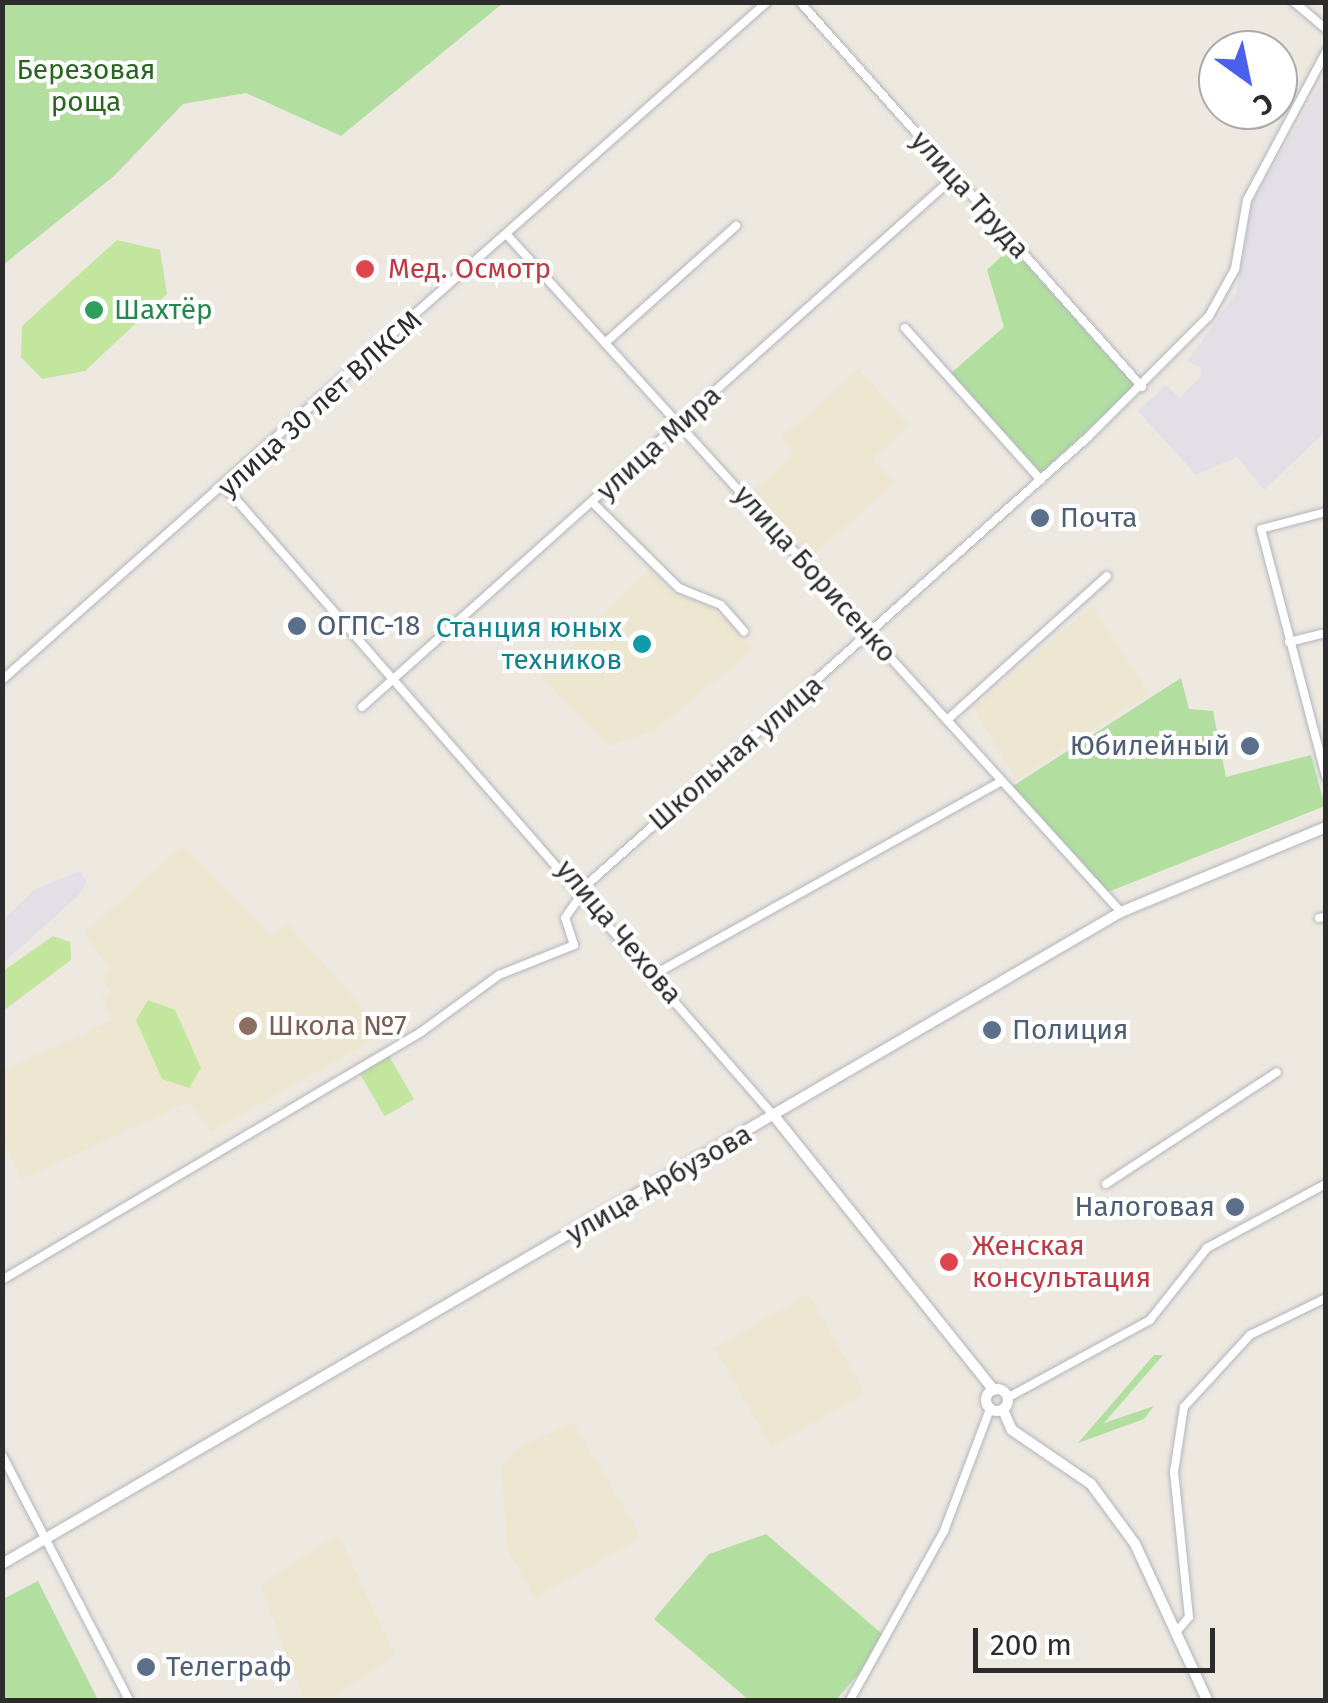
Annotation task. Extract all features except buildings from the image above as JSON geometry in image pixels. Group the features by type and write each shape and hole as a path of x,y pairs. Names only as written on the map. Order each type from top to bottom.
{"street":[{"name":"улица 30 лет ВЛКСМ","path":"2,680 226,488 767,2"},
{"name":"улица Труда","path":"800,2 1142,386"},
{"path":"1294,2 1326,29"},
{"name":"Школьная улица","path":"2,1280 374,1059 499,975 574,945 565,918 587,894 590,882 1041,480 1142,386 1225,294 1247,200 1326,52"},
{"name":"улица Мира","path":"362,707 954,178"},
{"path":"605,343 736,226"},
{"name":"улица Борисенко","path":"508,236 1121,912"},
{"path":"905,328 1041,480"},
{"name":"улица Чехова","path":"226,488 398,676 587,894 776,1117 994,1390 1007,1398"},
{"path":"593,503 679,588 721,606 744,631"},
{"path":"1326,512 1262,528 1326,777"},
{"path":"947,720 1107,576"},
{"path":"1289,642 1326,633"},
{"path":"655,974 1002,781"},
{"name":"улица Арбузова","path":"2,1564 776,1117 1121,912 1326,827"},
{"path":"1106,1184 1276,1072"},
{"path":"1207,1700 1178,1630 1135,1544 1090,1484 1012,1430 1003,1410 1007,1398 1150,1320 1206,1248 1326,1184"},
{"path":"1178,1630 1189,1617 1174,1472 1184,1407 1250,1335 1326,1298"},
{"path":"850,1700 923,1575 990,1409 994,1390"},
{"path":"990,1409 1003,1410"},
{"path":"2,1455 129,1700"}],"shaded area":[{"path":"1325,77 1325,432 1264,490 1237,457 1196,475 1138,411 1166,385 1180,398 1200,377 1201,367 1187,361 1236,293 1252,203 1294,130 1298,130"},
{"path":"859,369 909,426 872,459 894,483 812,556 753,491 794,454 781,438"},
{"path":"649,569 669,590 713,608 753,650 655,730 609,746 541,677"},
{"path":"1092,606 1149,693 1016,780 974,708"},
{"path":"183,846 271,936 288,924 385,1033 212,1131 188,1102 22,1179 3,1139 3,1071 113,1020 102,997 111,993 102,975 109,968 84,933"},
{"path":"79,871 87,882 79,895 3,963 3,920 34,890"},
{"path":"808,1294 865,1393 771,1447 714,1348"},
{"path":"573,1423 641,1537 535,1598 507,1548 502,1466 515,1449"},
{"path":"338,1534 395,1656 329,1700 304,1700 260,1584"}],"green space":[{"name":"Березовая роща","path":"3,2 503,3 341,136 246,93 183,104 114,176 3,265"},
{"name":"Шахтёр","path":"117,240 160,250 167,294 85,371 42,379 21,357 22,326"},
{"path":"1011,247 1135,386 1041,473 951,373 1004,327 987,270"},
{"path":"1181,678 1189,709 1213,711 1226,777 1311,755 1325,806 1108,892 1013,786"},
{"path":"53,936 70,942 71,960 3,1011 3,971"},
{"path":"148,1000 175,1010 201,1068 189,1088 162,1079 136,1020"},
{"path":"389,1056 414,1099 385,1116 360,1073"},
{"path":"1154,1355 1163,1355 1104,1423 1154,1406 1144,1419 1078,1443"},
{"path":"766,1534 888,1639 836,1700 749,1700 654,1619 709,1554"},
{"path":"38,1581 98,1700 3,1700 3,1599"}],"place":[{"name":"Мед. Осмотр","path":"365,269"},
{"name":"Шахтёр","path":"94,310"},
{"name":"Почта","path":"1040,518"},
{"name":"ОГПС-18","path":"297,626"},
{"name":"Станция юных техников","path":"642,644"},
{"name":"Юбилейный","path":"1250,746"},
{"name":"Школа №7","path":"248,1026"},
{"name":"Полиция","path":"992,1030"},
{"name":"Налоговая","path":"1235,1207"},
{"name":"Женская консультация","path":"949,1262"},
{"name":"Телеграф","path":"146,1667"}]}
